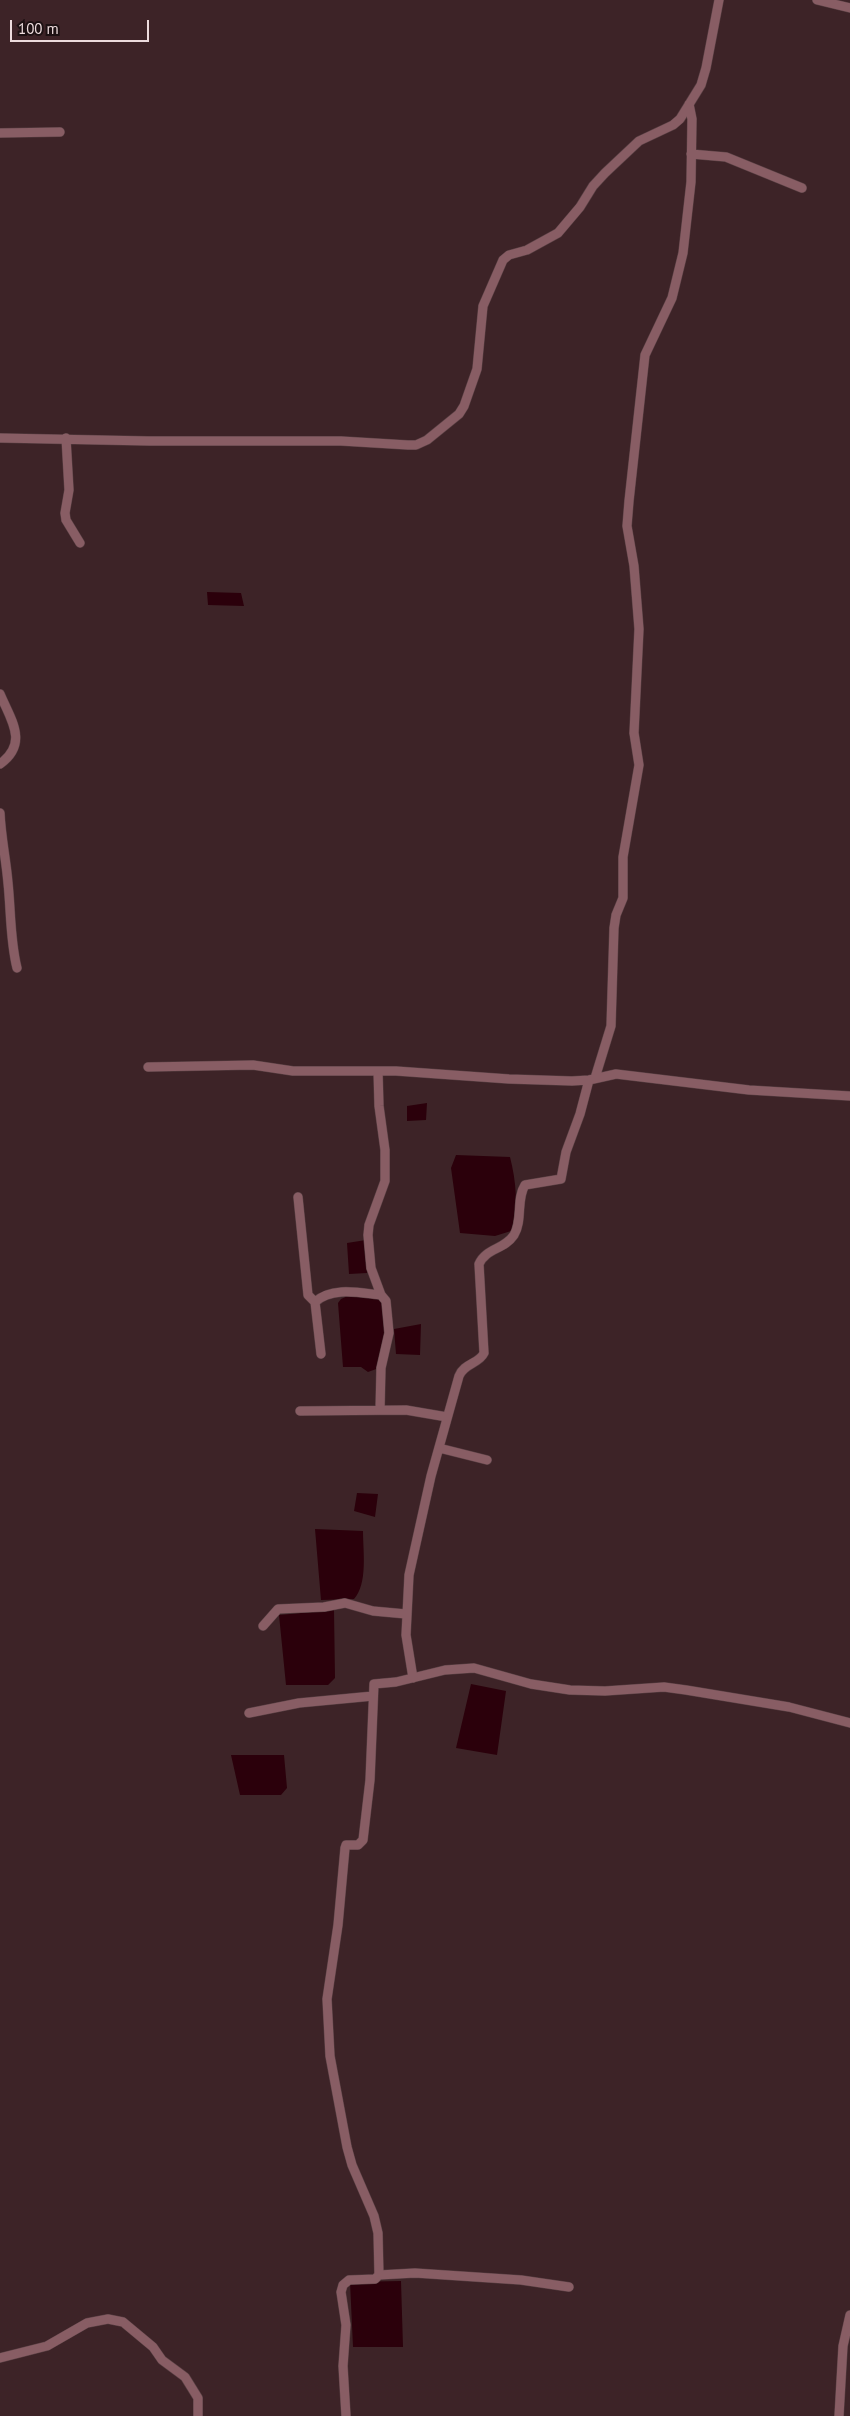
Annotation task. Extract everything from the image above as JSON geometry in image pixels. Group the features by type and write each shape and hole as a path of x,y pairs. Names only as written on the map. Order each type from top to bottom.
{"street":[{"path":"0,438 141,441 341,441 408,445 427,440 459,414 469,395 477,369 483,306 504,260 509,255 527,250 558,233 580,207 593,186 639,141 673,125 689,104 700,85 706,68 719,0"},
{"path":"817,0 850,8"},
{"path":"413,1678 406,1635 409,1575 447,1417 462,1370 480,1359 484,1353 479,1264 483,1255 507,1242 514,1235 519,1224 525,1185 560,1179 564,1158 611,1026 614,928 624,898 623,857 639,765 634,733 639,629 634,566 627,526 637,436 641,377 645,355 672,298 678,276 688,211 692,119 689,104"},
{"path":"0,133 60,132"},
{"path":"691,154 726,157 802,188"},
{"path":"66,438 69,490 65,513 66,520 80,543"},
{"path":"0,694 17,737 13,752 0,764"},
{"path":"0,813 0,834 13,924 12,942 17,968"},
{"path":"148,1067 253,1065 292,1071 427,1072 509,1079 592,1079 616,1074 749,1090 850,1096"},
{"path":"378,1071 379,1106 385,1150 385,1181 369,1225 368,1234 371,1268 381,1295 386,1301 389,1333 381,1368 380,1410"},
{"path":"298,1197 308,1295 315,1302 321,1354"},
{"path":"315,1302 322,1295 352,1291 381,1295"},
{"path":"300,1411 380,1410 425,1412 447,1417"},
{"path":"439,1448 487,1460"},
{"path":"263,1626 278,1609 324,1607 345,1603 372,1611 406,1614"},
{"path":"379,2275 378,2233 374,2216 352,2165 341,2125 331,2072 326,2011 338,1925 346,1846 358,1845 363,1840 370,1780 374,1684 413,1678 445,1670 474,1668 531,1684 570,1690 605,1691 664,1687 789,1707 850,1723"},
{"path":"249,1714 299,1703 326,1702 373,1696"},
{"path":"346,2416 343,2366 346,2325 341,2292 343,2285 349,2280 375,2279 379,2275 415,2273 521,2280 569,2287"},
{"path":"839,2416 843,2346 850,2315"},
{"path":"0,2358 47,2346 87,2323 108,2319 123,2322 153,2347 162,2360 185,2377 198,2398 198,2416"}],"shaded area":[{"path":"207,592 241,593 244,606 208,605"},
{"path":"427,1103 426,1120 407,1121 407,1106"},
{"path":"456,1155 510,1157 516,1194 514,1222 511,1231 495,1236 460,1233 451,1168"},
{"path":"366,1240 367,1273 349,1274 347,1243"},
{"path":"350,1295 382,1299 387,1331 379,1368 368,1372 361,1367 343,1367 338,1303 341,1299"},
{"path":"421,1324 420,1355 396,1354 394,1329"},
{"path":"357,1493 378,1494 375,1517 354,1511"},
{"path":"315,1529 363,1531 363,1576 358,1593 354,1599 321,1600"},
{"path":"334,1610 335,1678 328,1685 286,1685 279,1615"},
{"path":"471,1684 506,1691 497,1755 456,1748"},
{"path":"231,1755 284,1755 287,1788 281,1795 240,1795"},
{"path":"401,2281 403,2347 353,2347 350,2282"}]}
